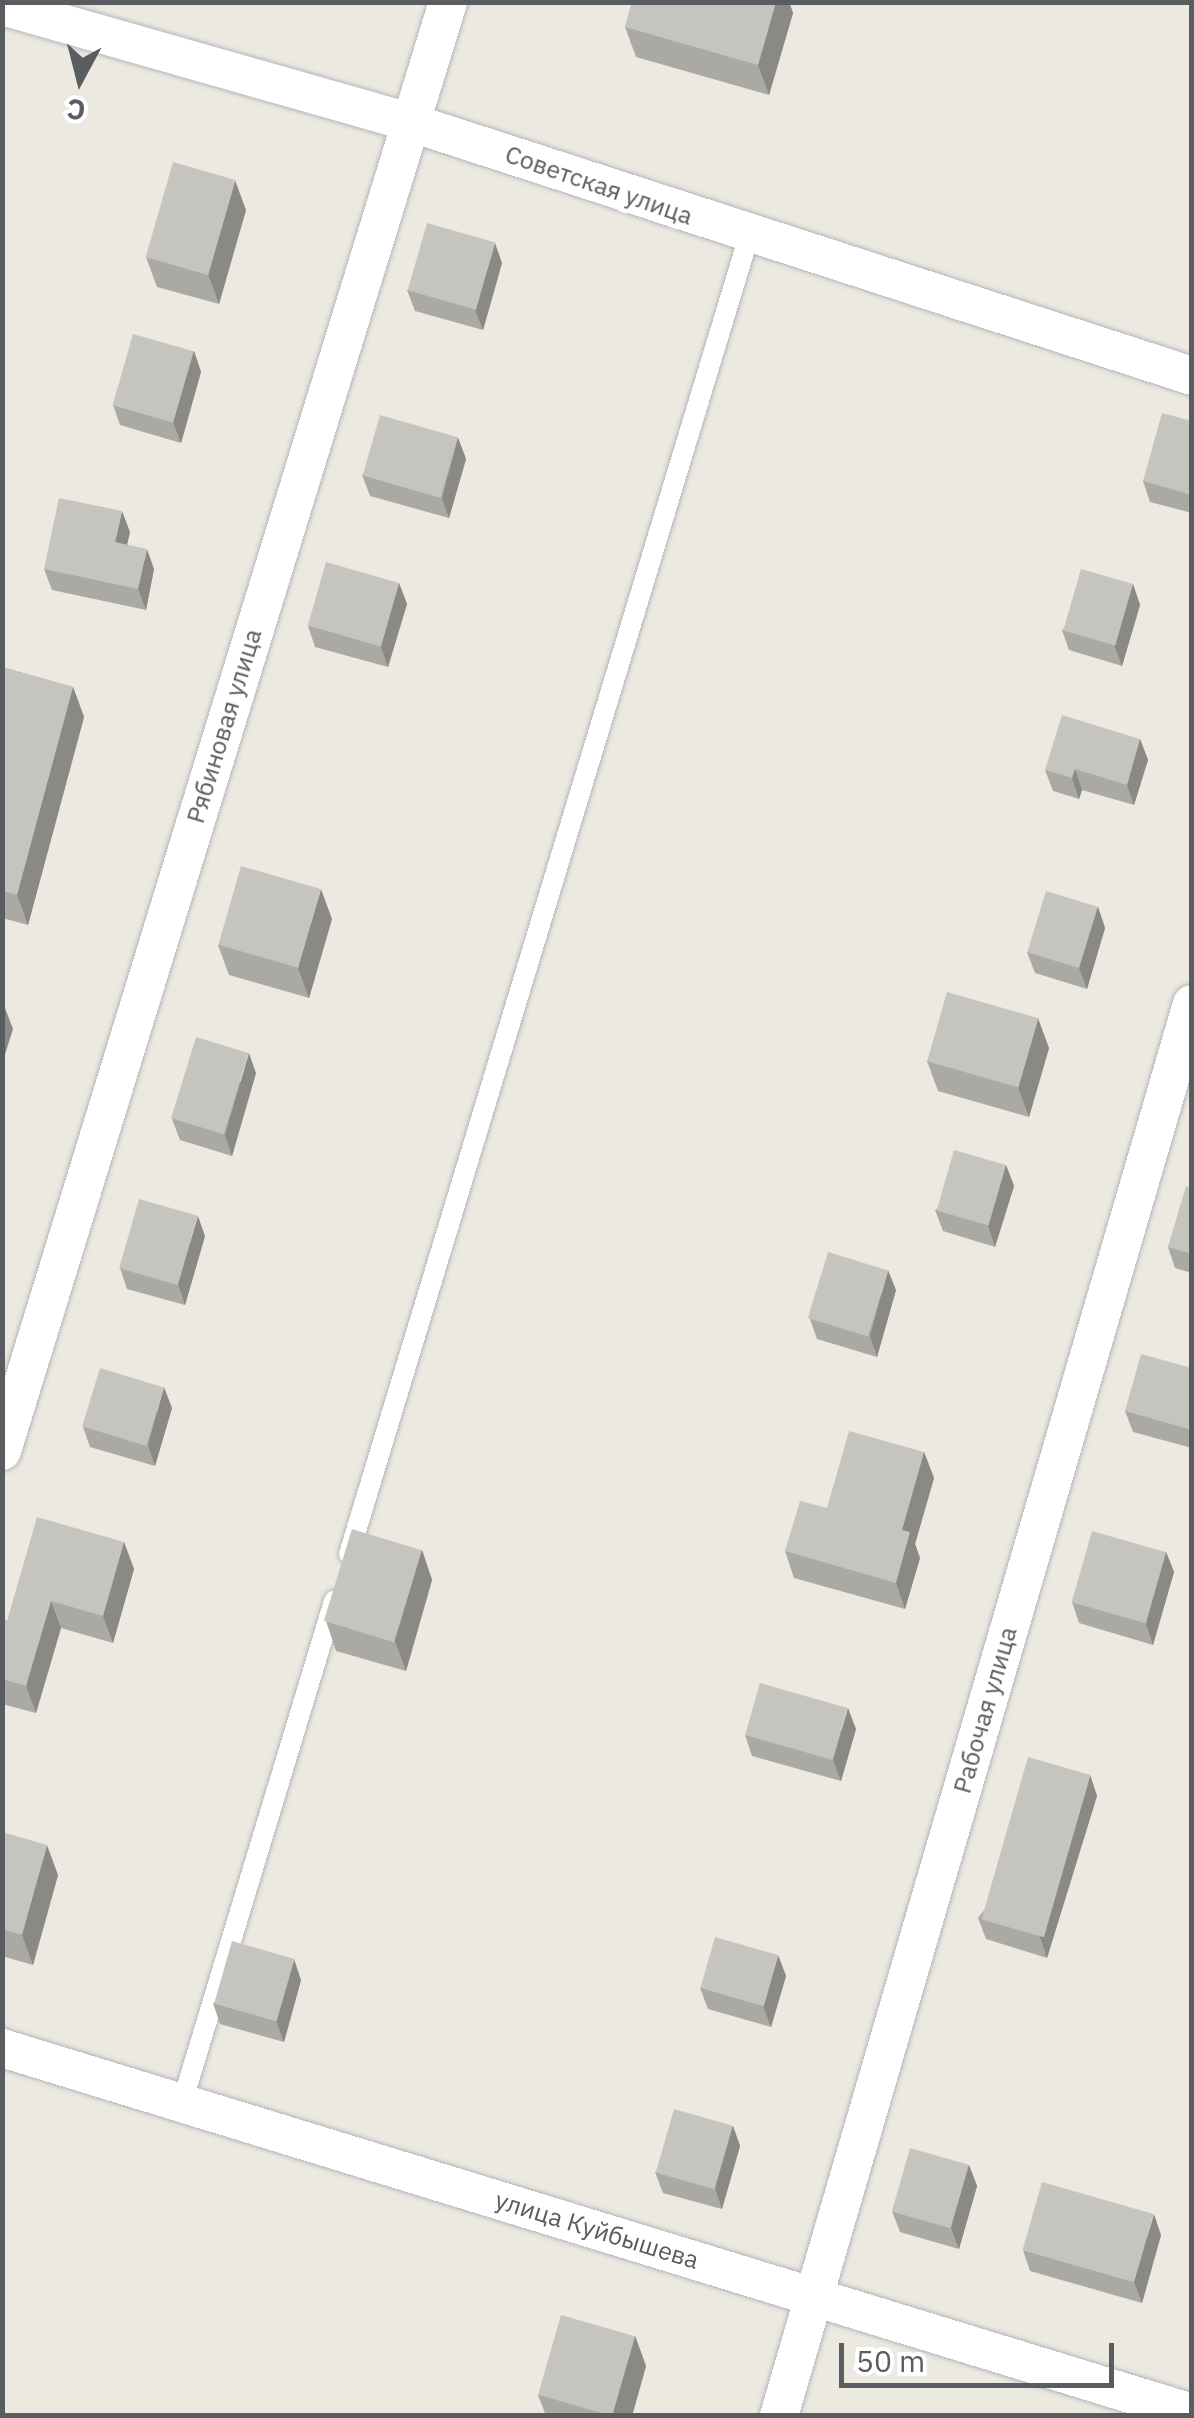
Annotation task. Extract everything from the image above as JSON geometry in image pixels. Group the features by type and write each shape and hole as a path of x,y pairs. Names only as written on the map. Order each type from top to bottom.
{"street":[{"name":"Рябиновая улица","path":"2,1451 448,2"},
{"name":"Советская улица","path":"2,6 409,122 749,236 1192,376"},
{"name":"Рабочая улица","path":"780,2416 1192,1004"},
{"name":"улица Куйбышева","path":"2,2048 1192,2413"}],"lane":[{"path":"182,2103 749,236"}],"building":[{"path":"632,2 776,2 758,65 625,27"},
{"path":"173,162 235,180 208,275 146,257"},
{"path":"427,223 495,243 476,310 408,290"},
{"path":"133,334 194,351 173,422 113,405"},
{"path":"1162,413 1192,421 1192,495 1143,481"},
{"path":"380,415 458,437 440,498 363,476"},
{"path":"59,498 122,511 115,542 147,549 138,589 44,569"},
{"path":"326,562 399,583 381,646 308,625"},
{"path":"1081,569 1133,584 1115,645 1063,631"},
{"path":"2,667 73,687 17,895 2,891"},
{"path":"1062,715 1140,739 1127,785 1075,769 1072,778 1045,770"},
{"path":"241,866 321,889 298,968 218,945"},
{"path":"1046,891 1098,907 1079,968 1027,952"},
{"path":"947,992 1038,1018 1018,1087 927,1061"},
{"path":"196,1037 249,1053 224,1134 171,1118"},
{"path":"954,1150 1006,1165 989,1225 937,1211"},
{"path":"1186,1186 1192,1188 1192,1254 1168,1247"},
{"path":"139,1199 198,1216 178,1285 119,1268"},
{"path":"828,1252 888,1270 868,1336 808,1318"},
{"path":"1141,1354 1192,1368 1192,1430 1125,1411"},
{"path":"100,1368 164,1388 146,1446 82,1426"},
{"path":"849,1431 924,1452 902,1530 910,1532 896,1583 785,1551 800,1501 827,1508"},
{"path":"37,1517 124,1542 103,1616 51,1601 26,1686 2,1679 2,1619 7,1621"},
{"path":"352,1529 422,1550 394,1642 324,1621"},
{"path":"1092,1531 1166,1552 1146,1623 1072,1602"},
{"path":"760,1683 847,1708 833,1760 745,1735"},
{"path":"1028,1757 1090,1775 1044,1937 981,1919"},
{"path":"2,1832 47,1845 22,1935 2,1929"},
{"path":"715,1937 778,1955 764,2006 700,1988"},
{"path":"232,1941 294,1959 277,2021 214,2003"},
{"path":"674,2109 733,2126 714,2189 656,2172"},
{"path":"910,2148 969,2165 950,2228 892,2211"},
{"path":"1042,2182 1154,2214 1134,2282 1022,2250"},
{"path":"561,2315 635,2336 612,2416 538,2395"}]}
